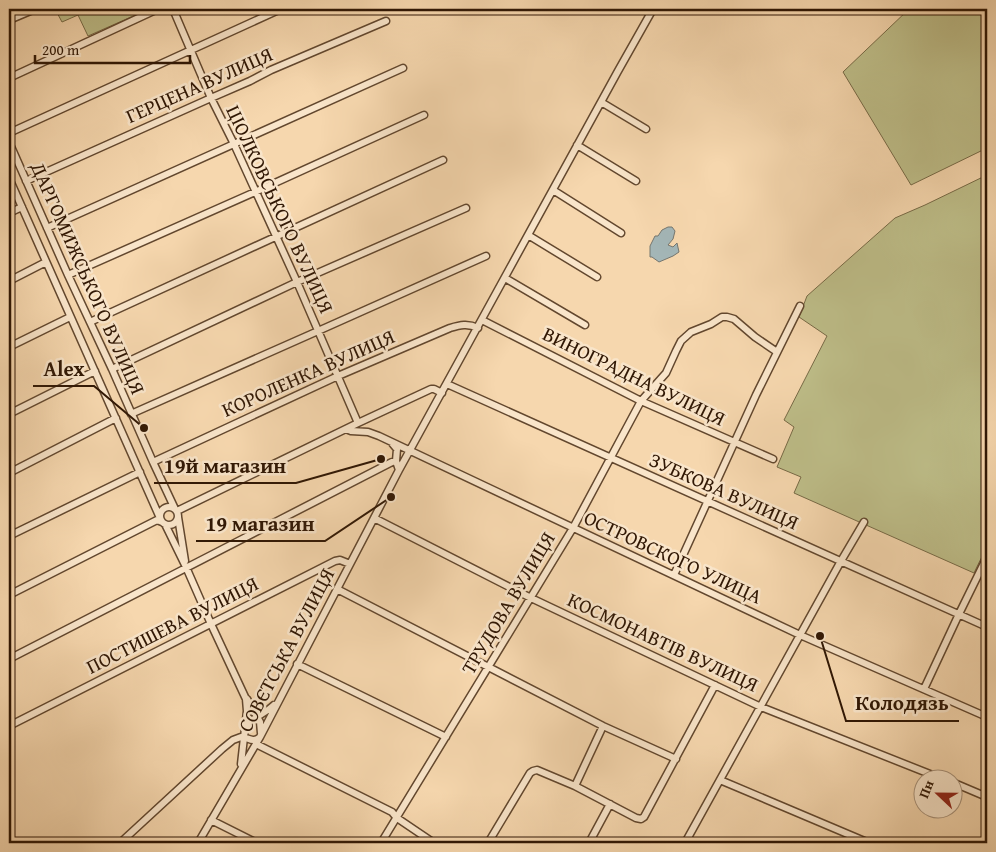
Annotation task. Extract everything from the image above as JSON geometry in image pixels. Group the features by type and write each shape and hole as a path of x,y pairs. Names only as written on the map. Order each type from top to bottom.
{"street":[{"path":"9,20 35,9"},
{"path":"9,78 158,9"},
{"name":"ЦІОЛКОВСЬКОГО ВУЛИЦЯ","path":"173,9 211,98 297,282 358,423"},
{"path":"9,133 281,9"},
{"name":"СОВЄТСЬКА ВУЛИЦЯ","path":"198,843 260,737 399,470 653,9"},
{"name":"ГЕРЦЕНА ВУЛИЦЯ","path":"26,181 250,82 271,70 386,21"},
{"path":"47,228 403,68"},
{"path":"601,102 646,129"},
{"path":"68,275 424,115"},
{"name":"ДАРГОМИЖСЬКОГО ВУЛИЦЯ","path":"9,142 177,512 186,567"},
{"path":"577,145 636,181"},
{"path":"90,322 444,160"},
{"name":"ДАРГОМИЖСЬКОГО ВУЛИЦЯ","path":"9,178 162,521 186,567"},
{"path":"553,190 621,233"},
{"path":"9,213 22,207"},
{"path":"112,369 297,282 466,208"},
{"path":"528,235 597,277"},
{"path":"131,414 486,256"},
{"path":"9,281 46,262"},
{"path":"505,278 585,324"},
{"path":"674,575 734,442 800,306"},
{"path":"9,347 70,317"},
{"name":"ТРУДОВА ВУЛИЦЯ","path":"381,843 573,528 641,401 666,373 682,341 691,332 727,317 734,319 777,352"},
{"name":"ВИНОГРАДНА ВУЛИЦЯ","path":"482,320 641,401 773,459"},
{"name":"КОРОЛЕНКА ВУЛИЦЯ","path":"153,462 338,376 450,328 464,324 478,328"},
{"path":"9,414 95,371"},
{"name":"ЗУБКОВА ВУЛИЦЯ","path":"447,384 987,627"},
{"path":"177,512 430,389 442,393"},
{"path":"9,473 116,418"},
{"name":"ОСТРОВСКОГО УЛИЦА","path":"346,429 368,432 390,441 800,634 987,717"},
{"path":"390,441 397,449 396,460 399,470 414,458 430,460"},
{"path":"9,659 396,460"},
{"path":"9,536 140,472"},
{"path":"162,521 161,512 164,508 170,507 177,512"},
{"path":"9,595 157,520 167,525 173,524 177,520 177,512"},
{"name":"КОСМОНАВТІВ ВУЛИЦЯ","path":"374,518 531,598 761,707 920,770"},
{"path":"685,843 840,561 864,522"},
{"path":"924,689 987,558"},
{"name":"ПОСТИШЕВА ВУЛИЦЯ","path":"9,726 335,561 340,560 350,564"},
{"path":"120,843 222,749 238,738 244,737 252,741 260,737 261,728 257,717 246,698 186,567"},
{"path":"337,590 603,726 676,759"},
{"path":"297,664 446,736"},
{"path":"488,843 533,770 575,786 636,818 644,818 715,685"},
{"path":"241,768 247,711 246,698"},
{"path":"245,728 277,703"},
{"path":"575,786 603,726"},
{"path":"256,744 392,812 397,818 434,843"},
{"path":"720,780 869,843"},
{"path":"964,787 987,797"},
{"path":"589,843 610,804"},
{"path":"211,820 257,843"}],"green space":[{"path":"55,9 149,9 88,36 78,15 62,22"},
{"path":"909,9 987,9 987,148 911,185 843,72"},
{"path":"987,175 987,546 974,573 794,493 801,477 777,467 794,427 784,420 827,336 799,317 807,296 895,218"}],"shaded area":[{"path":"672,227 675,231 673,239 668,245 673,247 677,243 679,252 659,262 650,257 650,246 655,236 658,236 662,230"}],"place":[{"name":"Alex","path":"144,428"},
{"name":"19й магазин","path":"381,459"},
{"name":"19 магазин","path":"391,497"},
{"name":"Колодязь","path":"820,636"}]}
